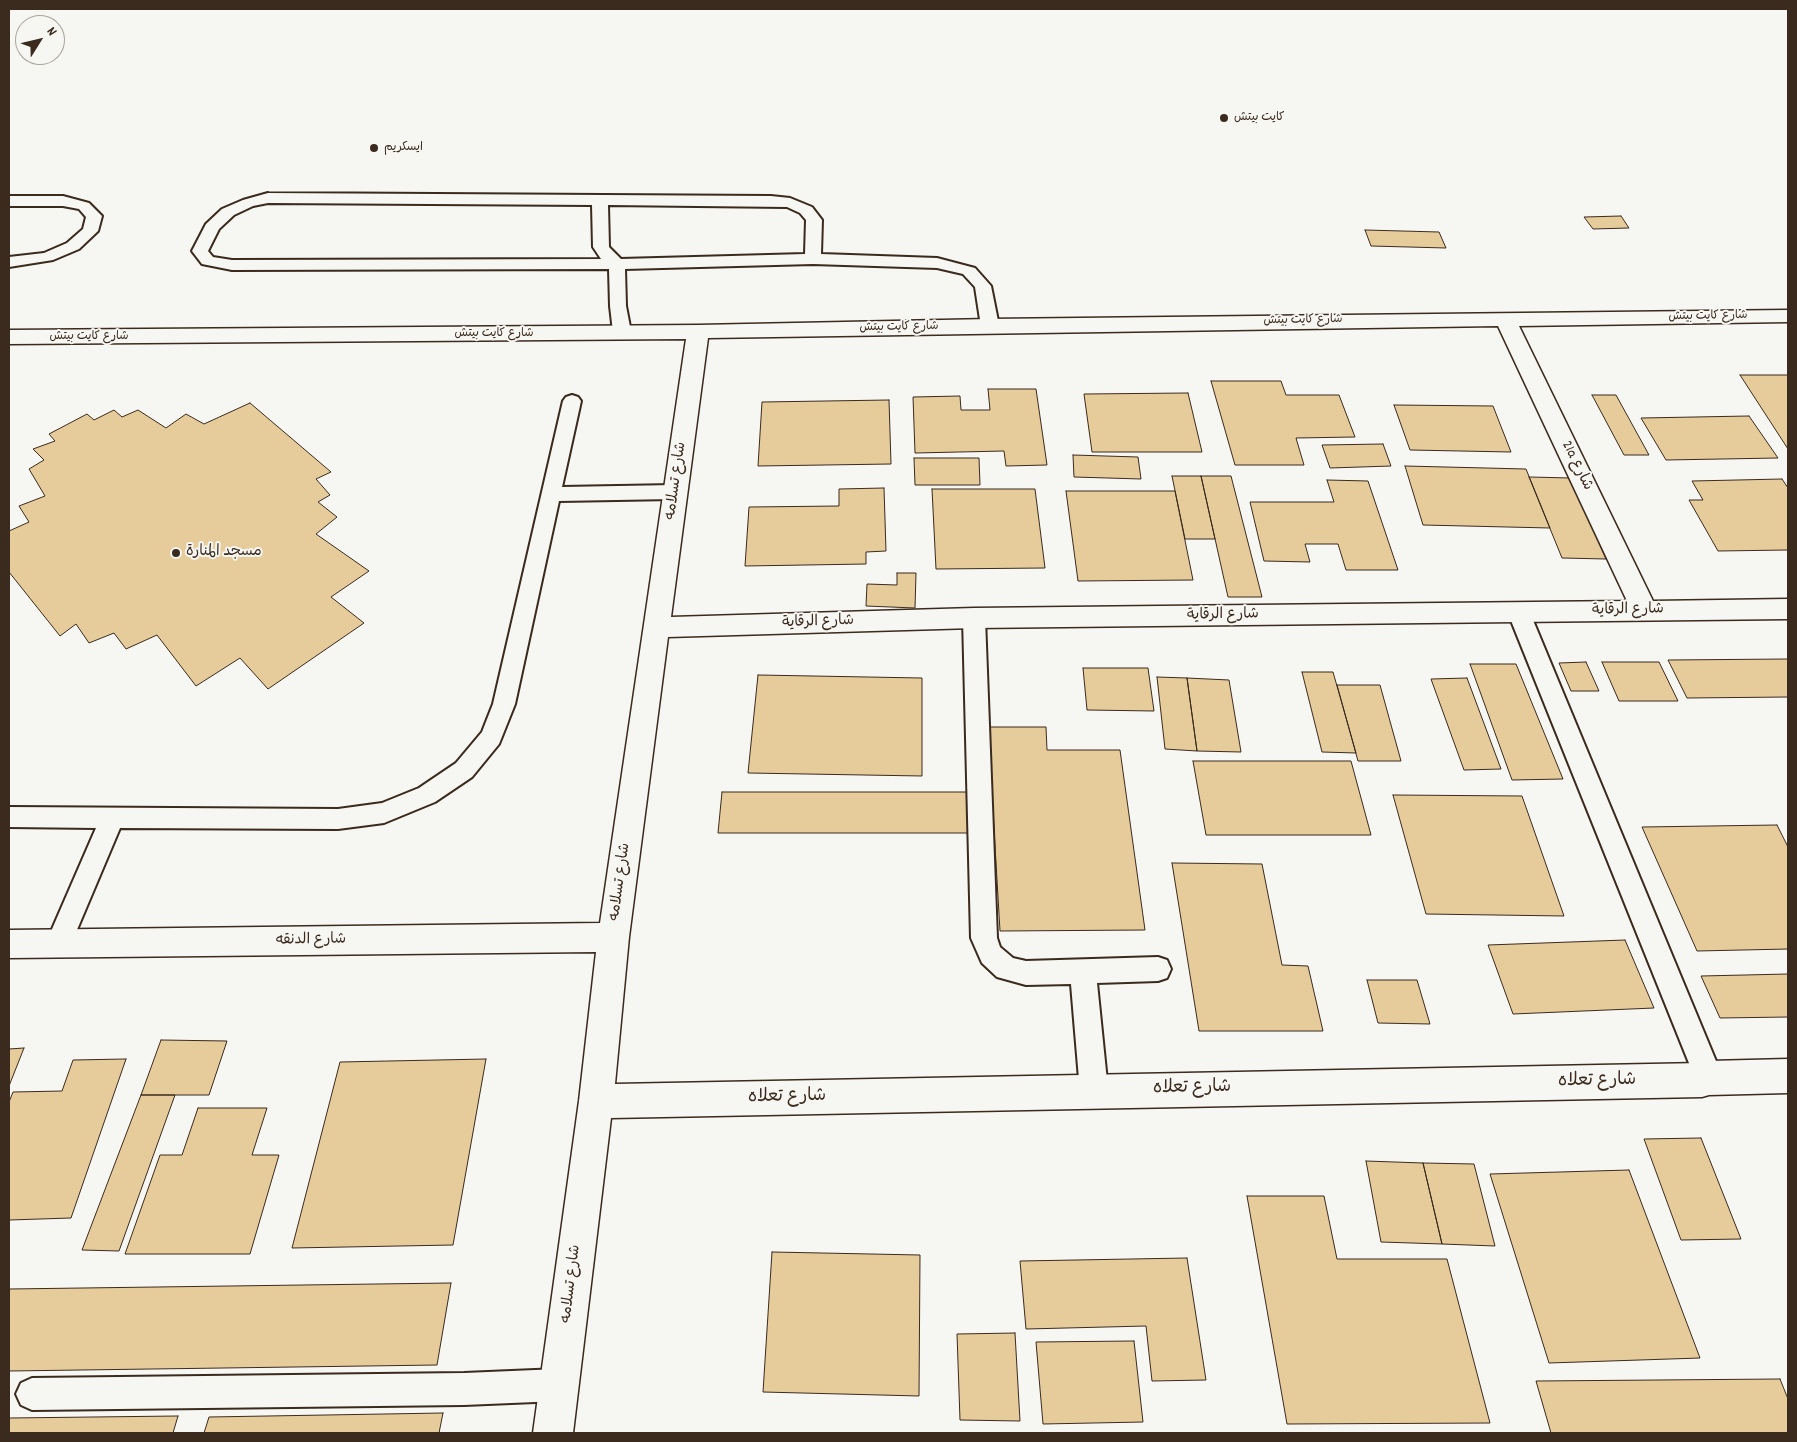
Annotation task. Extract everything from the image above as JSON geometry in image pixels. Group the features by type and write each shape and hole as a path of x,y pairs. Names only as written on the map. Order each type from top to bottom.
{"street":[{"name":"شارع كايت بيتش","path":"9,337 698,332 990,326 1788,316"},
{"name":"21a شارع","path":"1506,320 1645,611"},
{"name":"شارع تسلامه","path":"553,1433 596,1101 613,937 674,492 698,332"},
{"name":"شارع الرقاية","path":"657,627 974,618 1788,609"},
{"name":"شارع الدنقه","path":"9,944 613,937"},
{"name":"شارع تعلاه","path":"596,1101 1702,1080 1709,1078 1788,1076"}],"lane":[{"path":"813,259 814,220 806,210 790,203 771,201 268,198 248,203 228,212 212,227 200,251 208,261 232,265 617,264 813,259 937,263 969,271 983,286 990,326"},
{"path":"9,201 63,201 84,206 94,216 90,231 73,246 47,257 9,262"},
{"path":"600,201 601,247 605,254 617,264 618,299 622,332"},
{"path":"9,817 338,819 384,813 427,796 464,770 491,738 504,704 572,401"},
{"path":"551,494 674,492"},
{"path":"1519,613 1709,1078"},
{"path":"974,618 984,938 991,955 1006,968 1026,973 1158,969"},
{"path":"59,943 113,817"},
{"path":"1083,970 1094,1091"},
{"path":"32,1394 464,1389 559,1385"}],"building":[{"path":"1621,216 1629,228 1593,229 1584,217"},
{"path":"1365,230 1439,232 1446,248 1371,246"},
{"path":"1740,375 1788,375 1788,449"},
{"path":"1211,381 1281,381 1286,395 1339,395 1355,437 1296,438 1304,465 1235,465"},
{"path":"988,389 1036,389 1047,465 1006,466 1004,451 915,453 913,397 960,396 961,410 990,410"},
{"path":"1188,393 1202,452 1092,452 1084,394"},
{"path":"1592,395 1616,395 1649,455 1624,455"},
{"path":"889,400 891,464 758,466 762,402"},
{"name":"مسجد المنارة","path":"250,403 331,472 316,479 330,495 318,502 337,517 316,534 369,571 331,597 364,623 268,689 240,658 196,686 157,635 126,649 114,633 89,643 76,624 60,636 9,572 9,531 29,522 19,506 45,496 29,469 44,460 33,449 55,441 49,434 87,414 94,420 114,410 122,417 138,410 166,428 186,414 204,424"},
{"path":"1394,405 1493,406 1511,452 1410,450"},
{"path":"1749,416 1778,458 1666,460 1641,418"},
{"path":"1383,444 1391,466 1330,468 1322,445"},
{"path":"1073,455 1138,457 1141,479 1074,477"},
{"path":"914,458 979,458 980,485 915,485"},
{"path":"1405,466 1526,469 1550,528 1423,525"},
{"path":"1172,476 1201,476 1215,539 1185,539"},
{"path":"1201,476 1231,476 1262,597 1228,597"},
{"path":"1529,477 1571,478 1606,559 1562,558"},
{"path":"1782,479 1788,488 1788,550 1718,551 1689,500 1703,500 1692,481"},
{"path":"1327,480 1368,481 1398,570 1346,570 1338,544 1305,544 1310,562 1264,561 1250,502 1334,502"},
{"path":"884,488 886,551 866,552 866,564 745,566 749,507 839,506 839,489"},
{"path":"932,489 1035,489 1045,568 936,569"},
{"path":"1066,491 1175,491 1193,580 1078,581"},
{"path":"897,573 916,573 915,608 866,606 867,584 897,585"},
{"path":"1788,659 1788,697 1687,698 1668,660"},
{"path":"1586,662 1599,691 1571,691 1559,663"},
{"path":"1602,662 1659,662 1678,701 1619,701"},
{"path":"1470,664 1516,664 1563,779 1512,780"},
{"path":"1083,668 1148,668 1154,711 1087,710"},
{"path":"1302,672 1333,672 1356,753 1322,752"},
{"path":"758,675 922,678 922,776 748,773"},
{"path":"1157,677 1187,678 1197,751 1165,749"},
{"path":"1187,678 1229,680 1241,752 1197,751"},
{"path":"1467,678 1501,769 1464,770 1431,679"},
{"path":"1337,685 1380,685 1401,761 1358,761"},
{"path":"988,727 1046,727 1047,750 1120,750 1145,930 1000,931"},
{"path":"1193,761 1351,761 1371,835 1206,835"},
{"path":"722,792 967,792 969,833 718,833"},
{"path":"1393,795 1522,796 1564,916 1426,914"},
{"path":"1777,825 1788,847 1788,949 1697,951 1642,827"},
{"path":"1172,863 1262,864 1282,965 1308,966 1323,1031 1199,1031"},
{"path":"1625,940 1654,1008 1513,1014 1488,945"},
{"path":"1788,974 1788,1017 1720,1018 1701,976"},
{"path":"1367,980 1417,980 1430,1024 1378,1023"},
{"path":"161,1040 227,1041 209,1095 141,1095"},
{"path":"24,1048 9,1086 9,1049"},
{"path":"126,1059 71,1218 9,1220 9,1102 13,1092 62,1091 73,1060"},
{"path":"486,1059 453,1245 292,1248 340,1062"},
{"path":"141,1095 175,1095 119,1251 82,1250"},
{"path":"198,1108 267,1108 252,1155 279,1155 250,1254 125,1254 160,1155 182,1155"},
{"path":"1701,1138 1741,1239 1681,1240 1644,1139"},
{"path":"1366,1161 1423,1163 1442,1244 1381,1242"},
{"path":"1423,1163 1474,1164 1495,1246 1442,1244"},
{"path":"1629,1170 1700,1358 1549,1363 1490,1174"},
{"path":"1247,1196 1324,1196 1337,1259 1447,1259 1490,1423 1287,1424"},
{"path":"772,1252 920,1255 919,1396 763,1392"},
{"path":"1187,1258 1206,1380 1152,1381 1146,1326 1026,1329 1020,1261"},
{"path":"451,1283 437,1365 9,1371 9,1289"},
{"path":"1015,1333 1020,1421 960,1420 957,1334"},
{"path":"1134,1341 1143,1422 1043,1424 1036,1342"},
{"path":"1780,1379 1788,1399 1788,1433 1551,1433 1536,1381"},
{"path":"443,1413 439,1433 204,1433 209,1417"},
{"path":"178,1416 173,1433 9,1433 9,1418"}],"place":[{"name":"كايت بيتش","path":"1224,118"},
{"name":"ايسكريم","path":"374,148"},
{"name":"مسجد المنارة","path":"176,553"}]}
